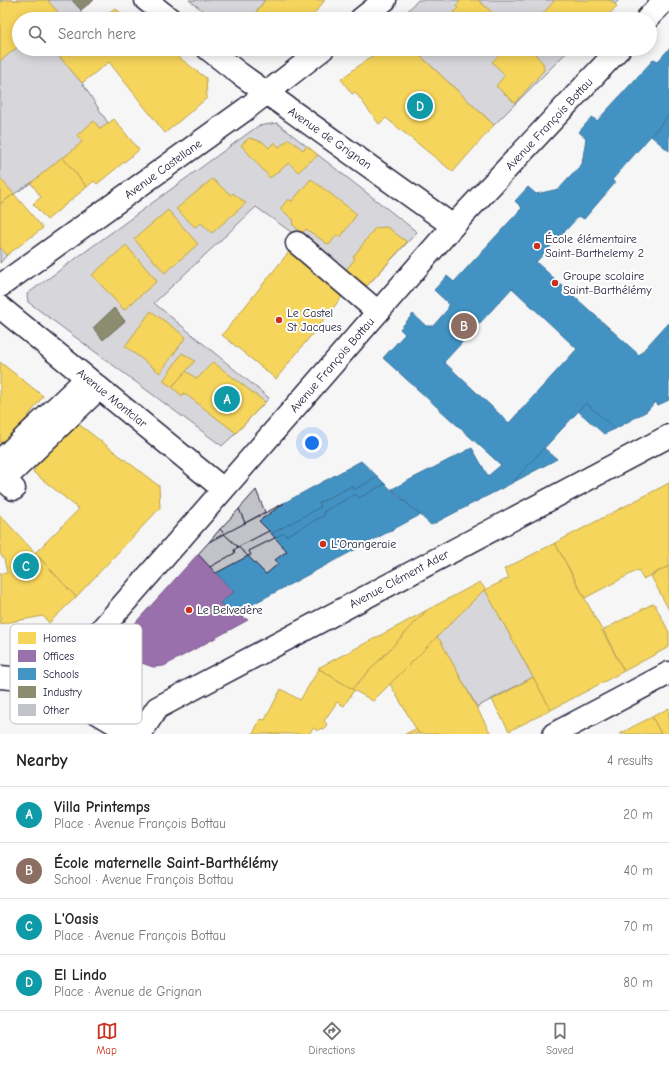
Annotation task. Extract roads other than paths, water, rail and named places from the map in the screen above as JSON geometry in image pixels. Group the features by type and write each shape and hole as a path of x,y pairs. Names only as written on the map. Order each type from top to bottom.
{"street":[{"path":"146,0 161,12"},
{"path":"370,12 385,0"},
{"path":"654,12 665,0"},
{"name":"Avenue de Grignan","path":"217,56 453,226"},
{"name":"Avenue Castellane","path":"0,286 267,93 314,56"},
{"name":"Avenue François Bottau","path":"106,624 453,226 612,56"},
{"path":"297,243 378,312"},
{"name":"Avenue Montclar","path":"0,307 223,488"},
{"path":"1,460 93,383"},
{"path":"14,489 4,480 93,383"},
{"name":"Avenue Clément Ader","path":"140,734 157,708 669,436"},
{"path":"554,734 669,673"},
{"path":"116,724 133,734"}],"place":[{"name":"El Lindo","path":"420,106"},
{"name":"École élémentaire Saint-Barthelemy 2","path":"537,246"},
{"name":"Groupe scolaire Saint-Barthélémy","path":"555,283"},
{"name":"Le Castel St Jacques","path":"279,320"},
{"name":"École maternelle Saint-Barthélémy","path":"464,326"},
{"name":"Villa Printemps","path":"227,399"},
{"name":"L'Orangeraie","path":"323,544"},
{"name":"L'Oasis","path":"26,566"},
{"name":"Le Belvedère","path":"189,610"}]}
